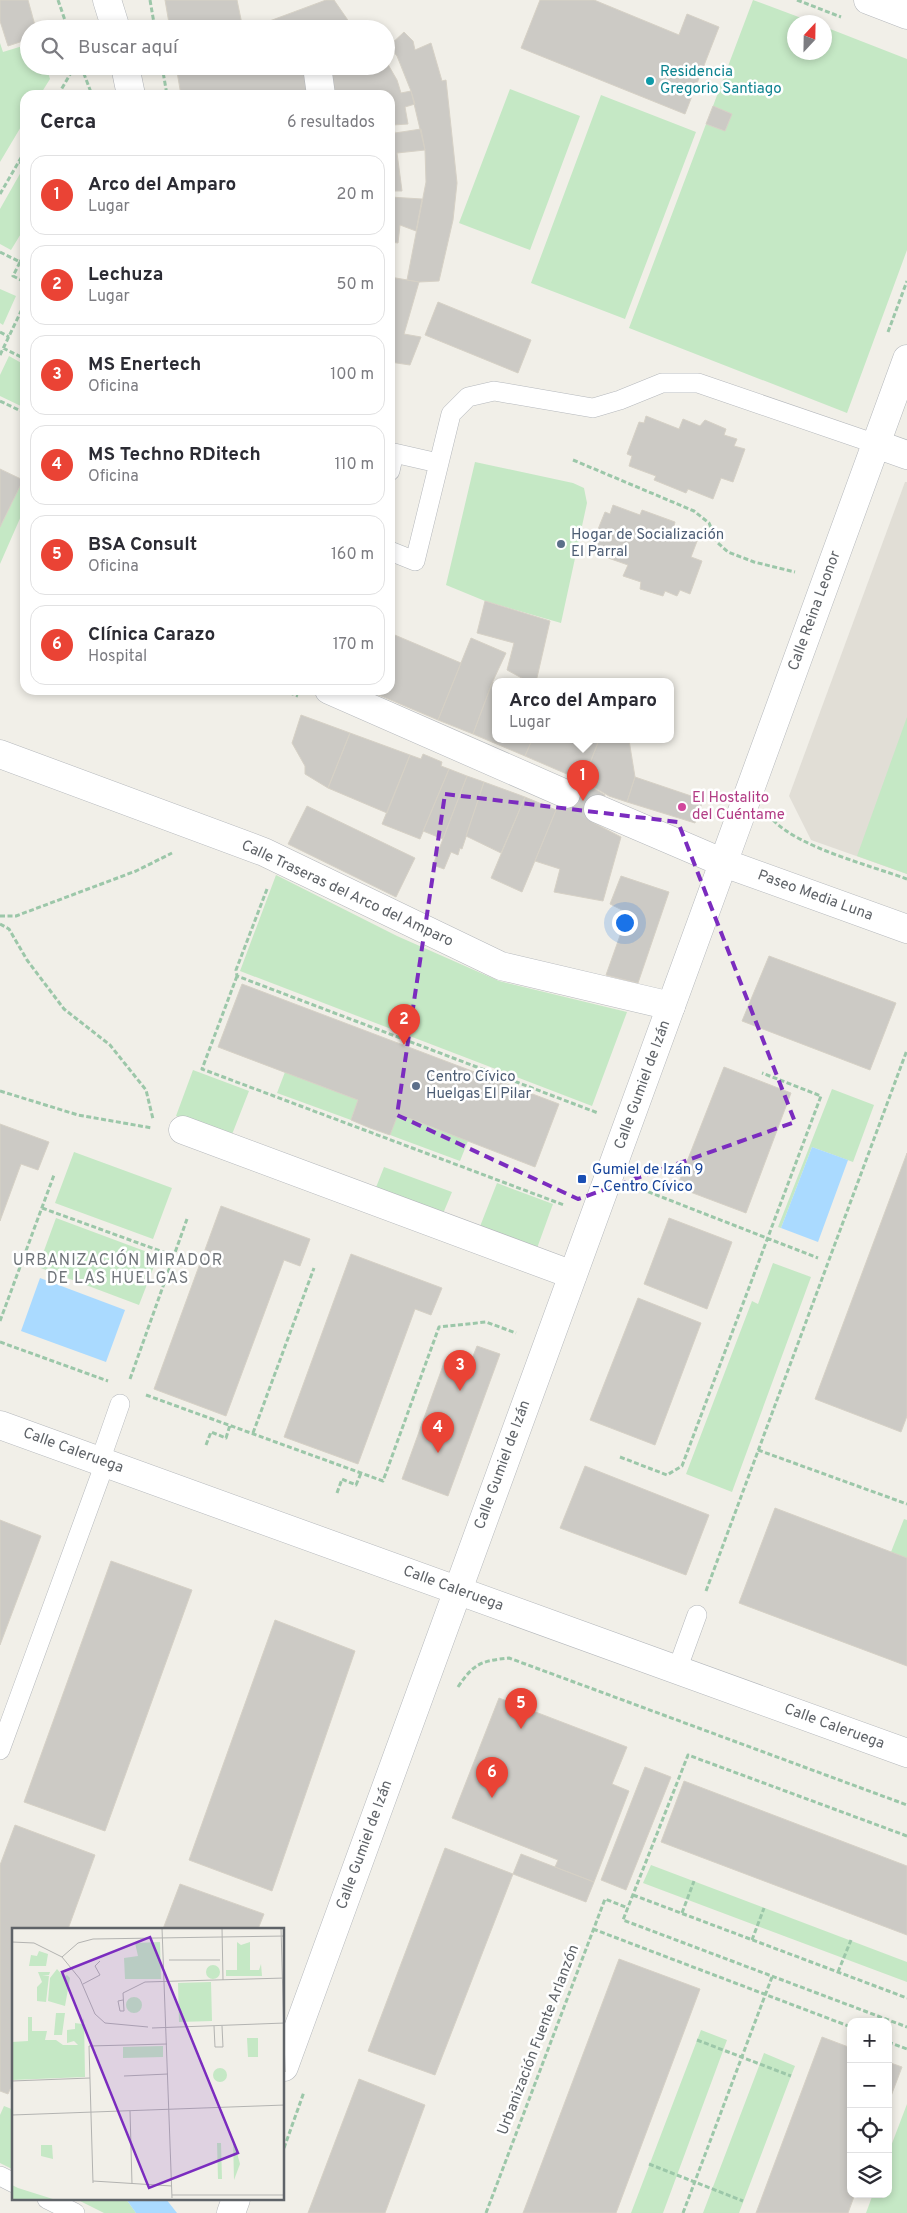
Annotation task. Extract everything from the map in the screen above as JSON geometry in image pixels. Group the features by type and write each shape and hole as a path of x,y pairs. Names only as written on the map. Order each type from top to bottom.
{"street":[{"path":"108,0 114,20"},
{"path":"868,0 907,15"},
{"path":"127,75 130,90"},
{"path":"318,75 320,90"},
{"name":"Calle Reina Leonor","path":"724,863 907,360"},
{"path":"876,444 907,455"},
{"path":"340,695 566,794"},
{"name":"Calle Traseras del Arco del Amparo","path":"0,754 278,858 501,966 671,1006"},
{"name":"Paseo Media Luna","path":"598,809 724,863 907,929"},
{"name":"Calle Gumiel de Izán","path":"285,2064 724,863"},
{"path":"183,1130 573,1275"},
{"name":"Calle Caleruega","path":"0,1424 907,1753"},
{"path":"231,2213 236,2200"}],"lane":[{"path":"395,553 415,561 451,414 468,397 494,391 593,408 662,383 698,383 876,444"},
{"path":"395,453 438,463"},
{"path":"0,1750 87,1511 123,1396"},
{"path":"677,1670 697,1615"},
{"path":"0,2176 12,2182"},
{"path":"49,2200 75,2213"}],"path":[{"path":"58,0 65,20"},
{"path":"150,0 153,20"},
{"path":"61,90 69,75"},
{"path":"84,75 90,90"},
{"path":"163,75 165,90"},
{"path":"0,194 19,162"},
{"path":"0,252 20,262 13,276 20,280"},
{"path":"887,335 907,281"},
{"path":"0,355 20,314"},
{"path":"0,332 9,336"},
{"path":"3,348 20,356"},
{"path":"0,401 20,411"},
{"path":"573,460 694,511 709,523 718,543 728,552 754,562 800,574"},
{"path":"767,815 780,828 808,843 907,879"},
{"path":"0,916 16,916 136,871 212,833"},
{"path":"278,858 236,970 237,976 202,1069 564,1205"},
{"path":"0,924 9,929 27,960 64,1009 110,1044 146,1090 155,1129 78,1115 0,1091"},
{"path":"237,976 598,1114"},
{"path":"697,1615 907,1050"},
{"path":"620,1457 667,1476 682,1466 822,1096 762,1073"},
{"path":"0,1322 54,1175"},
{"path":"641,1189 818,1258"},
{"path":"42,1208 174,1256"},
{"path":"123,1396 187,1220"},
{"path":"253,1433 314,1268"},
{"path":"144,1394 383,1481 439,1327 486,1322 516,1333"},
{"path":"0,1342 118,1384"},
{"path":"206,1445 211,1432 226,1438 230,1425"},
{"path":"758,1450 907,1504"},
{"path":"337,1492 342,1479 356,1485 361,1472"},
{"path":"534,1668 907,1805"},
{"path":"907,1836 688,1755 623,1920 907,2027"},
{"path":"682,1913 694,1881"},
{"path":"633,1895 906,1998 907,1992"},
{"name":"Urbanización Fuente Arlanzón","path":"486,2213 605,1899 628,1908"},
{"path":"752,1940 764,1908"},
{"path":"593,1929 847,2026"},
{"path":"838,1972 851,1940"},
{"path":"683,2213 772,1977"},
{"path":"697,2040 791,2076"},
{"path":"892,2043 907,2049"},
{"path":"649,2164 743,2201"}],"highlighted area":[{"path":"445,794 678,822 795,1122 578,1199 397,1115"}],"shaded area":[{"path":"905,482 907,482 907,874 811,840 789,796"}],"green space":[{"path":"753,0 793,15 787,15 787,60 832,60 832,30 907,59 907,250 847,413 629,328 706,124 725,131 732,114 713,106"},
{"path":"0,43 3,52 20,47 20,75 49,75 50,79 43,90 20,90 20,128 0,162"},
{"path":"510,89 580,116 530,250 459,223"},
{"path":"601,95 696,132 625,319 531,283"},
{"path":"20,174 20,235 11,250 0,244 0,209"},
{"path":"0,289 16,296 3,325 0,323"},
{"path":"9,356 20,362 20,406 0,396 0,375"},
{"path":"475,462 573,483 584,488 587,503 561,623 485,601 446,585"},
{"path":"20,486 20,518 0,564 0,527"},
{"path":"907,717 907,874 857,856"},
{"path":"276,875 397,936 499,981 627,1012 592,1106 240,971"},
{"path":"193,1070 249,1091 231,1137 176,1116"},
{"path":"285,1072 358,1100 351,1120 277,1093"},
{"path":"832,1089 874,1105 853,1162 812,1147 781,1228 778,1227"},
{"path":"398,1114 468,1141 460,1161 390,1135"},
{"path":"74,1152 172,1188 153,1239 55,1203"},
{"path":"384,1167 452,1192 442,1216 375,1190"},
{"path":"497,1183 553,1204 536,1251 479,1229"},
{"path":"56,1218 158,1256 139,1305 38,1267"},
{"path":"773,1263 811,1277 732,1492 686,1474 752,1301 758,1304"},
{"path":"904,1519 907,1520 907,1558 891,1552"},
{"path":"651,1865 907,1962 907,1982 643,1883"},
{"path":"701,2030 727,2040 663,2213 631,2213"},
{"path":"764,2053 795,2066 739,2213 703,2213"},
{"path":"907,2104 907,2213 866,2213 872,2198 892,2198 892,2143"},
{"path":"4,2106 12,2109 12,2169 0,2163 0,2115"},
{"path":"78,2200 127,2200 136,2213 104,2213"}],"water":[{"path":"812,1147 848,1160 818,1242 781,1228"},
{"path":"40,1278 125,1310 106,1362 21,1331"},
{"path":"127,2200 167,2200 177,2213 136,2213"}],"building":[{"path":"0,0 28,0 34,20 20,20 20,42 8,46 0,21"},
{"path":"165,0 237,0 241,20 168,20"},
{"path":"326,0 334,0 348,20 272,20"},
{"name":"Residencia Gregorio Santiago","path":"540,0 594,0 679,35 687,14 719,27 685,114 521,48"},
{"path":"404,32 413,41 415,50 431,43 442,81 446,80 457,183 453,220 439,281 419,282 407,280 426,182 425,150 411,91 395,54 395,40"},
{"path":"178,75 310,75 312,90 180,90"},
{"path":"330,75 394,75 401,93 411,91 415,104 405,107 408,124 395,125 395,90 329,90"},
{"path":"713,106 732,114 725,131 706,124"},
{"path":"421,129 425,150 397,153 402,191 395,191 395,133"},
{"path":"395,197 422,199 416,231 400,225 398,243 395,243"},
{"path":"395,278 419,282 404,334 421,337 410,365 395,363"},
{"path":"438,302 531,340 518,373 425,335"},
{"path":"646,416 679,429 683,419 700,426 705,420 726,429 724,435 737,439 734,446 745,449 733,482 721,478 713,499 688,489 686,493 654,480 656,476 629,466 632,456 627,454 639,422 644,423"},
{"path":"0,469 20,479 20,486 0,527"},
{"path":"613,505 640,515 642,510 675,522 674,526 699,536 691,557 702,561 690,594 680,590 677,596 665,591 663,596 640,589 641,582 623,576 628,565 594,553 597,546 592,544 605,512 610,514"},
{"path":"485,601 550,621 537,678 522,678 507,670 514,643 477,633"},
{"path":"395,635 461,663 438,720 379,695 395,695"},
{"path":"471,638 506,653 494,678 492,678 492,683 473,734 438,720"},
{"path":"492,683 492,742 473,734"},
{"path":"301,715 350,733 328,788 305,774 305,766 292,743"},
{"path":"350,733 410,755 387,813 328,788"},
{"path":"494,743 531,743 525,756"},
{"path":"531,743 598,743 583,781 525,756"},
{"path":"598,743 629,743 635,777 627,802 609,796 583,781"},
{"path":"423,754 442,762 441,766 449,769 420,839 382,824 410,755 421,759"},
{"path":"449,769 467,776 443,839 423,831"},
{"path":"467,776 484,782 462,849 460,848 458,855 451,852 444,869 433,865"},
{"path":"576,777 605,795 592,822 621,837 603,901 554,892 560,869 535,861 556,810"},
{"path":"635,777 703,800 695,823 627,802"},
{"path":"484,782 525,797 501,853 466,836"},
{"path":"525,797 556,810 522,892 491,878"},
{"path":"307,806 415,858 396,897 288,844"},
{"path":"621,876 669,892 638,983 606,975 628,913 610,904"},
{"path":"769,956 896,1003 870,1070 742,1021"},
{"name":"Centro Cívico Huelgas El Pilar","path":"242,984 559,1104 535,1167 398,1114 390,1135 370,1128 351,1120 358,1100 218,1047"},
{"path":"724,1067 791,1093 746,1213 677,1187"},
{"path":"0,1124 49,1142 38,1170 21,1164 0,1221"},
{"path":"907,1153 907,1416 901,1432 815,1399"},
{"path":"221,1206 310,1239 300,1266 284,1260 226,1416 154,1389"},
{"path":"669,1218 732,1242 707,1309 644,1284"},
{"path":"351,1254 442,1288 431,1315 415,1309 358,1464 284,1437"},
{"path":"638,1298 701,1323 655,1445 590,1420"},
{"path":"477,1346 500,1354 448,1496 402,1479 445,1360 468,1369"},
{"path":"585,1466 709,1515 686,1575 560,1528"},
{"path":"775,1508 907,1558 907,1666 739,1603"},
{"path":"0,1520 41,1536 0,1645"},
{"path":"111,1561 192,1590 105,1831 24,1802"},
{"path":"275,1620 355,1651 272,1891 189,1860"},
{"path":"499,1698 627,1747 612,1784 629,1791 594,1882 555,1867 558,1860 452,1818"},
{"path":"645,1767 671,1777 626,1890 601,1880"},
{"path":"684,1781 907,1866 907,1935 661,1842"},
{"path":"15,1825 95,1855 68,1928 12,1928 12,2085 8,2094 0,2091 0,1865"},
{"path":"445,1848 513,1874 435,2075 368,2051"},
{"path":"521,1854 594,1882 586,1902 513,1874"},
{"path":"180,1884 264,1914 258,1928 163,1928"},
{"path":"619,1959 700,1989 616,2213 523,2213"},
{"path":"822,2037 847,2046 847,2198 854,2198 848,2213 756,2213"},
{"path":"892,2063 902,2067 892,2093"},
{"path":"359,2079 425,2105 385,2213 308,2213"}],"tunnel":[{"path":"566,794 598,809"}],"place":[{"name":"Residencia Gregorio Santiago","path":"650,81"},
{"name":"Hogar de Socialización El Parral","path":"561,544"},
{"name":"Arco del Amparo","path":"583,801"},
{"name":"El Hostalito del Cuéntame","path":"682,807"},
{"name":"Lechuza","path":"404,1045"},
{"name":"Centro Cívico Huelgas El Pilar","path":"416,1086"},
{"name":"Gumiel de Izán 9 – Centro Cívico","path":"582,1179"},
{"name":"MS Enertech","path":"460,1391"},
{"name":"MS Techno RDitech","path":"438,1453"},
{"name":"BSA Consult","path":"521,1729"},
{"name":"Clínica Carazo","path":"492,1798"}],"district":[{"name":"URBANIZACIÓN MIRADOR DE LAS HUELGAS","path":"118,1270"}]}
